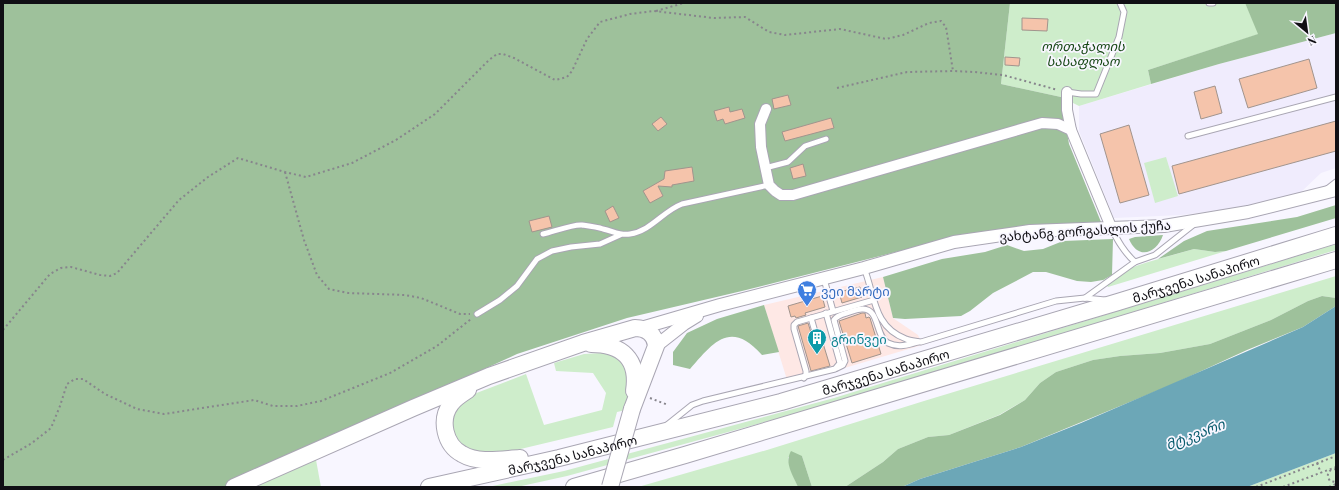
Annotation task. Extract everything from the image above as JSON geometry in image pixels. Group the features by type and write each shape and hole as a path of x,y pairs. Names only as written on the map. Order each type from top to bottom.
{"highway":[{"name":"მარჯვენა სანაპირო","path":"429,487 559,458 781,402 1118,302 1336,235"},
{"name":"მარჯვენა სანაპირო","path":"574,487 745,438 1336,260"},
{"path":"632,409 636,376 635,370 621,347 625,334 636,329"},
{"path":"234,487 489,376 583,343 636,329 646,330 652,334 655,340 653,351 632,409 610,487"},
{"path":"583,343 611,346 626,356 640,362 644,361 653,351"},
{"path":"489,376 462,394 451,404 446,416 445,427 447,437 452,447 463,455 477,459 494,460 533,456 559,458"}],"street":[{"path":"1067,92 1067,110 1071,130 1111,227"},
{"path":"766,109 760,124 761,147 769,185 775,192 781,195 792,196 1042,123 1058,124 1071,130"},
{"name":"ვახტანგ გორგასლის ქუჩა","path":"720,305 824,279 954,242 1030,231 1164,226 1248,212 1336,190"},
{"path":"636,329 720,305"},
{"path":"653,351 684,324 720,305"}],"lane":[{"path":"1067,92 1096,94 1119,38 1124,12 1120,3"},
{"path":"1188,136 1336,96"},
{"path":"765,168 788,162 805,146 826,139"},
{"path":"1318,195 1336,182"},
{"path":"477,314 500,300 517,286 537,259 552,252 571,247 600,244 620,235 641,232 661,219 676,206 682,204 769,185"},
{"path":"1085,298 1135,262 1155,255 1198,220"},
{"path":"543,234 580,225 602,228 620,235"},
{"path":"1111,227 1122,248 1135,262"},
{"path":"864,268 878,314 885,324 894,333 906,339 921,342"},
{"path":"824,279 833,312"},
{"path":"659,432 692,406 703,402 804,378 826,370 835,369 843,365 845,361 834,320 835,317 843,314 862,309 869,310 886,342 892,345 900,346 921,342 1056,301 1085,298 1118,302"},
{"path":"804,378 806,371 794,329 794,324 874,300"},
{"path":"826,314 840,363 835,369"},
{"path":"811,318 818,342"}],"path":[{"path":"654,12 684,3"},
{"path":"3,330 50,274 61,268 71,267 100,275 110,276 117,273 179,200 208,177 238,158 306,177 352,163 396,140 435,114 489,60 497,54 503,54 514,58 555,80 566,78 572,71 586,38 600,22 630,14 654,12 714,18 745,17 769,32 785,35 840,29 886,39 903,36 929,23 941,22 946,26 953,71"},
{"path":"837,88 907,72 953,71 1003,75 1067,92"},
{"path":"285,172 304,240 317,275 329,289 348,293 405,295 421,298 460,314 477,314"},
{"path":"3,460 32,443 51,428 67,384 75,379 83,379 105,394 137,409 164,414 254,400 273,406 297,406 321,401 390,373 437,346 477,314"},
{"path":"647,396 668,405"},
{"path":"1258,487 1336,456"},
{"path":"1317,463 1321,472"},
{"path":"1283,487 1321,472 1336,468"},
{"path":"1331,469 1328,473 1328,477 1330,481 1336,483"},
{"path":"1329,487 1336,483"}],"shaded area":[{"path":"1336,33 1336,168 1321,173 1300,193 1252,206 1182,215 1114,218 1079,131 1079,106 1219,64"},
{"path":"883,277 893,318 918,335 922,345 821,375 788,383 764,305"}],"green space":[{"path":"3,3 1010,3 1001,84 1061,97 1069,144 1101,222 1026,226 959,236 742,291 627,318 517,354 227,487 3,487"},
{"name":"ორთაჭალის სასაფლაო","path":"1010,3 1245,3 1259,34 1148,70 1151,84 1079,106 1061,97 1001,84"},
{"path":"1245,3 1336,3 1336,33 1219,64 1151,84 1148,70 1258,34"},
{"path":"1166,157 1178,196 1155,203 1144,163"},
{"path":"1336,205 1336,218 1226,251 1215,252 1194,249 1158,259 1184,241 1207,231 1297,217"},
{"path":"1163,235 1156,246 1147,252 1137,250 1129,239 1135,237"},
{"path":"1113,239 1112,275 1103,280 1091,282 1077,281 1046,272 1033,272 993,293 961,316 905,319 893,318 883,277 942,259 985,252 1007,245 1024,251 1043,249 1063,241"},
{"path":"1336,244 1336,250 838,402 567,476 517,487 488,487 564,471 834,398"},
{"path":"1194,249 1215,252 1226,251 1108,287 1103,280 1136,266"},
{"path":"1336,276 1336,298 1322,296 1308,301 1271,320 1210,344 1160,353 1093,360 1056,372 1040,383 1025,400 999,415 949,435 928,437 898,449 883,462 845,487 812,487 802,456 788,457 790,468 798,487 638,487 767,450"},
{"path":"1322,296 1336,298 1336,306 1303,327 1247,350 1171,385 1021,447 920,479 902,487 845,487 883,462 898,449 928,437 949,435 1000,415 1025,400 1040,383 1056,372 1093,360 1160,353 1210,344 1271,320 1308,301"},
{"path":"764,305 779,352 762,355 751,344 741,338 723,338 707,350 690,369 673,365 673,352 687,333 717,319"},
{"path":"602,353 613,356 621,362 628,374 629,388 626,410 617,412 613,427 495,455 486,455 454,446 449,416 466,397 526,374 544,425 602,410 606,393 593,373 556,371 554,363 584,354"},
{"path":"791,451 802,456 812,487 798,487 788,460"},
{"path":"1336,453 1336,487 1247,487"},
{"path":"316,460 321,487 253,487"}],"water":[{"name":"მტკვარი","path":"1336,306 1336,453 1247,487 902,487 920,479 1021,447 1081,423 1303,327"}],"building":[{"path":"1022,18 1048,19 1047,31 1022,30"},
{"path":"1005,57 1020,58 1019,66 1005,65"},
{"path":"1309,59 1317,88 1248,108 1239,79"},
{"path":"1215,86 1222,113 1201,119 1194,92"},
{"path":"788,95 791,105 774,109 772,99"},
{"path":"729,107 730,112 742,109 745,118 725,124 723,119 717,121 714,111"},
{"path":"661,117 667,124 658,131 652,124"},
{"path":"831,118 834,128 785,141 782,132"},
{"path":"1336,121 1336,151 1179,194 1172,166"},
{"path":"1129,125 1149,195 1120,203 1100,134"},
{"path":"803,164 806,176 793,179 790,168"},
{"path":"692,167 694,181 672,185 672,187 658,186 663,196 650,203 643,191 664,179 665,171"},
{"path":"613,206 619,218 610,222 605,211"},
{"path":"549,216 552,227 532,232 529,221"},
{"path":"860,287 862,297 842,303 839,292"},
{"path":"822,296 825,307 805,313 806,315 796,318 795,316 791,317 788,306"},
{"path":"865,313 866,318 870,318 881,354 852,363 839,321"},
{"name":"გრინვეი","path":"808,323 815,345 819,346 822,340 830,366 811,371 798,326"}],"place":[{"name":"ვეი მარტი","path":"807,307"},
{"name":"გრინვეი","path":"817,355"}]}
